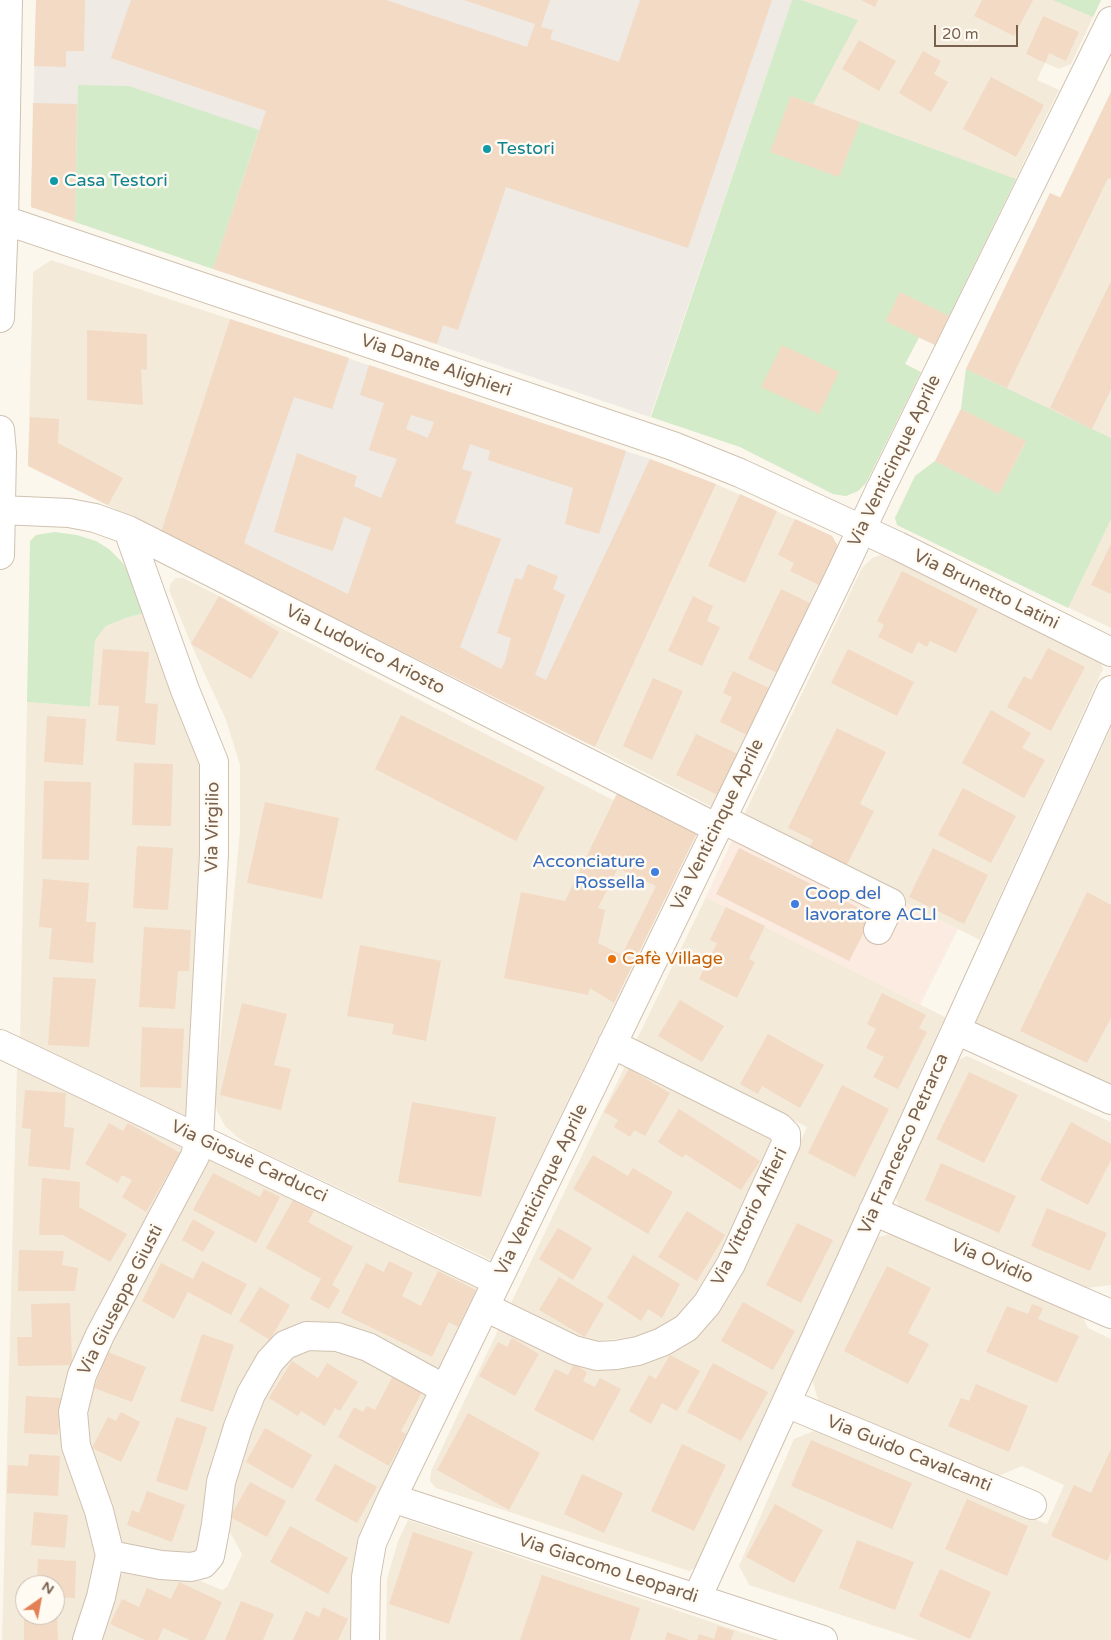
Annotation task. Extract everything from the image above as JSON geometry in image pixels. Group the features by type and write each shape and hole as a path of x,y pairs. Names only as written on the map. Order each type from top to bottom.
{"street":[{"path":"0,318 4,220 8,0"},
{"name":"Via Venticinque Aprile","path":"365,1640 366,1577 372,1543 392,1498 861,530 1111,21"},
{"name":"Via Dante Alighieri","path":"4,220 673,446 740,473 861,530"},
{"path":"0,430 2,452 0,555"},
{"name":"Via Ludovico Ariosto","path":"1,510 69,513 95,518 128,530 719,824 891,903 878,930"},
{"name":"Via Virgilio","path":"128,530 185,690 214,762 214,854 199,1139"},
{"name":"Via Brunetto Latini","path":"861,530 1111,652"},
{"name":"Via Francesco Petrarca","path":"697,1598 1111,690"},
{"path":"956,1030 1111,1100"},
{"name":"Via Giosuè Carducci","path":"0,1044 497,1281"},
{"name":"Via Vittorio Alfieri","path":"484,1306 574,1350 597,1356 616,1355 638,1351 662,1342 686,1328 707,1304 731,1264 786,1143 786,1134 779,1127 612,1044"},
{"name":"Via Giuseppe Giusti","path":"87,1640 101,1597 110,1555 99,1511 76,1446 74,1412 82,1375 100,1335 195,1156 199,1139"},
{"name":"Via Ovidio","path":"873,1211 1111,1314"},
{"path":"110,1555 190,1567 203,1564 210,1556 221,1482 238,1427 251,1394 270,1361 285,1345 307,1336 337,1337 368,1347 445,1389"},
{"name":"Via Guido Cavalcanti","path":"786,1403 1032,1505"},
{"name":"Via Giacomo Leopardi","path":"392,1498 823,1640"}],"shaded area":[{"name":"Testori","path":"36,0 792,0 650,417 31,207"},
{"path":"792,0 1101,0 1071,64 1059,69 1045,63 1037,80 1059,90 935,345 919,338 905,364 921,372 866,483 858,491 846,496 833,494 740,447 651,417"},
{"path":"1111,92 1111,628 897,525 895,518 915,476 935,461 961,409 966,369 1050,193 1061,197"},
{"path":"51,260 230,319 161,532 28,466 33,272"},
{"path":"230,319 650,459 716,484 595,747 161,532"},
{"path":"716,484 832,536 839,548 714,808 595,747"},
{"path":"881,555 894,557 1099,657 1103,669 980,940 741,821 862,568 872,558"},
{"path":"176,578 183,578 219,596 613,800 618,792 698,831 491,1260 252,1147 225,1126 217,1111 215,1099 240,830 240,765 226,720 191,644 169,590 171,583"},
{"path":"146,613 206,765 186,1116 20,1037 27,702 90,707 95,640 106,626"},
{"path":"1111,728 1111,1091 972,1027"},
{"path":"741,821 958,929 920,1005 706,897"},
{"path":"706,897 945,1017 698,1566 689,1571 436,1488 430,1481 431,1471 499,1328 618,1368 742,1270 807,1127 636,1041"},
{"path":"967,1056 1111,1122 1111,1285 1086,1288 900,1208 895,1197 956,1061"},
{"path":"17,1066 181,1143 182,1156 71,1371 88,1515 98,1554 90,1594 76,1640 2,1640"},
{"path":"625,1066 771,1140 718,1257 695,1295 677,1316 656,1329 634,1337 598,1341 579,1336 511,1303"},
{"path":"209,1156 480,1284 437,1373 279,1336 200,1551 190,1556 120,1545 88,1443 85,1413 92,1379"},
{"path":"890,1234 1082,1316 1088,1328 1111,1339 1111,1640 918,1640 749,1585 739,1566 794,1439 818,1429 1047,1524 1064,1485 1022,1466 996,1477 819,1403 812,1379 874,1238"},
{"path":"309,1346 335,1348 363,1357 428,1392 367,1519 358,1545 353,1640 100,1640 116,1583 122,1574 130,1569 191,1577 222,1590 227,1587 242,1554 226,1525 231,1484 261,1399 292,1354"},
{"path":"408,1520 765,1640 386,1640 387,1579 398,1541"}],"green space":[{"path":"792,0 801,0 858,20 813,104 791,96 771,152 839,177 860,122 1016,179 949,316 900,292 886,321 919,337 905,364 921,372 866,483 858,491 846,496 833,494 740,447 651,417"},
{"path":"1053,0 1101,0 1093,17"},
{"path":"78,85 129,86 259,130 213,269 75,222"},
{"path":"966,369 1111,438 1111,519 1068,608 897,525 895,518 915,476 935,461 999,494 1026,442 961,409"},
{"path":"54,532 77,535 96,541 109,549 122,562 133,579 146,613 106,626 95,640 90,707 27,702 30,541 36,535"}],"building":[{"path":"36,0 85,0 84,51 66,51 66,67 34,66"},
{"name":"Testori","path":"131,0 386,0 527,47 535,24 464,0 550,0 541,27 553,30 550,39 619,62 640,0 772,0 688,248 506,187 458,330 443,325 437,344 213,269 266,111 111,58"},
{"path":"861,0 878,0 875,7"},
{"path":"982,0 1033,0 1014,36 974,16"},
{"path":"1043,16 1079,32 1066,61 1049,53 1045,63 1026,54"},
{"path":"859,40 896,61 879,91 842,69"},
{"path":"923,51 941,61 934,74 948,82 931,112 899,93"},
{"path":"991,77 1044,105 1016,157 963,129"},
{"path":"1111,92 1111,179 1108,178 1007,388 966,369 1050,193 1060,198"},
{"path":"791,96 860,122 839,177 770,152"},
{"name":"Casa Testori","path":"33,103 77,104 75,222 31,207"},
{"path":"1111,281 1111,389 1092,429 1050,408"},
{"path":"900,292 949,316 935,345 886,321"},
{"path":"230,319 349,358 332,409 294,397 244,543 348,594 371,528 344,517 333,551 274,532 297,453 357,476 354,486 381,498 397,459 369,450 384,403 360,395 369,365 626,451 599,534 565,524 573,488 488,460 490,451 470,444 462,469 472,472 455,523 501,539 460,647 501,669 505,662 511,638 497,633 515,578 522,580 528,564 558,576 553,589 565,595 535,675 546,680 650,459 716,484 595,747 161,532","holes":["411,415 434,422 428,438 406,429"]},
{"path":"87,330 147,334 147,370 141,369 143,405 87,400"},
{"path":"782,345 839,372 819,414 761,387"},
{"path":"961,409 1026,441 999,494 935,461"},
{"path":"30,417 59,419 58,443 123,478 108,505 28,466"},
{"path":"740,494 777,511 745,583 708,566"},
{"path":"795,519 832,536 839,548 821,586 790,571 794,563 778,555"},
{"path":"1111,544 1111,594 1091,585"},
{"path":"902,571 978,609 956,653 930,641 927,647 918,642 912,654 878,637 884,625 877,621"},
{"path":"781,589 812,604 779,674 748,659"},
{"path":"219,596 279,632 251,679 191,644"},
{"path":"693,596 713,606 707,621 720,627 702,666 668,651"},
{"path":"1048,648 1085,667 1051,731 1007,707 1024,676 1031,680"},
{"path":"103,649 149,652 145,703 158,704 155,745 116,741 119,706 98,705"},
{"path":"848,649 914,682 897,716 831,683"},
{"path":"733,671 771,689 749,736 720,722 732,697 723,693"},
{"path":"653,678 683,691 652,760 623,746"},
{"path":"991,710 1031,733 1022,748 1045,760 1024,798 962,763"},
{"path":"401,715 545,787 516,841 375,769"},
{"path":"47,716 86,719 83,765 44,762"},
{"path":"837,728 886,752 860,804 874,811 843,872 806,854 813,840 788,828"},
{"path":"696,734 740,755 720,796 676,775"},
{"path":"134,763 173,764 171,826 132,825"},
{"path":"44,781 91,782 89,860 42,859"},
{"path":"963,788 1016,816 991,863 938,835"},
{"path":"618,792 698,831 614,1003 590,988 588,995 504,978 521,892 565,901","holes":["618,868 656,886 622,955 598,943 605,910 598,908"]},
{"path":"265,802 339,818 322,899 247,883"},
{"path":"137,846 173,848 168,910 133,908"},
{"name":"Coop del lavoratore ACLI","path":"739,848 873,915 849,961 716,894"},
{"path":"933,848 988,875 964,924 909,897"},
{"path":"43,879 89,883 86,922 96,922 93,963 49,959 52,928 39,927"},
{"path":"1087,892 1111,905 1111,1018 1087,1063 1020,1031"},
{"path":"726,907 765,926 749,959 755,962 737,998 699,979 717,943 710,940"},
{"path":"144,927 191,930 189,971 178,971 175,1009 139,1007"},
{"path":"360,945 441,961 426,1041 392,1034 394,1024 347,1016"},
{"path":"53,977 96,979 89,1047 48,1045"},
{"path":"882,993 926,1015 919,1028 927,1032 898,1089 873,1077 884,1057 866,1048 876,1029 867,1024"},
{"path":"680,1000 724,1026 702,1062 658,1036"},
{"path":"242,1003 287,1014 274,1065 291,1069 281,1110 220,1095"},
{"path":"142,1027 184,1029 181,1088 140,1087"},
{"path":"768,1034 824,1065 800,1108 762,1086 758,1094 740,1084"},
{"path":"629,1069 670,1093 645,1136 634,1130 630,1137 614,1127 618,1120 604,1112"},
{"path":"969,1072 1018,1095 984,1163 936,1139"},
{"path":"842,1085 889,1109 855,1177 808,1153"},
{"path":"25,1090 66,1093 64,1127 74,1128 70,1170 28,1166 31,1129 22,1128"},
{"path":"412,1102 496,1117 481,1197 398,1182"},
{"path":"679,1109 760,1161 741,1190 685,1154 683,1158 658,1142"},
{"path":"1071,1122 1111,1144 1111,1160 1088,1205 1040,1180"},
{"path":"109,1123 123,1131 128,1123 180,1153 146,1212 122,1197 132,1180 122,1175 118,1183 85,1164"},
{"path":"593,1155 628,1176 633,1168 673,1192 648,1234 573,1189"},
{"path":"941,1163 1016,1196 999,1233 925,1200"},
{"path":"213,1173 260,1197 264,1189 280,1197 256,1243 193,1210"},
{"path":"42,1178 80,1182 79,1207 127,1234 110,1262 63,1235 39,1235"},
{"path":"293,1200 314,1211 308,1222 353,1247 332,1285 340,1290 329,1309 310,1299 321,1279 266,1248"},
{"path":"1047,1208 1107,1233 1090,1271 1031,1246"},
{"path":"687,1211 725,1235 697,1281 658,1257"},
{"path":"193,1219 215,1232 203,1252 182,1240"},
{"path":"797,1223 833,1240 801,1303 766,1285"},
{"path":"558,1228 592,1248 573,1280 539,1259"},
{"path":"19,1250 64,1251 62,1265 78,1268 75,1291 18,1291"},
{"path":"633,1255 680,1284 662,1318 648,1309 641,1321 607,1298"},
{"path":"202,1261 247,1284 231,1315 188,1292 174,1319 142,1301 161,1263 193,1279"},
{"path":"389,1261 413,1273 402,1296 421,1306 438,1271 476,1290 458,1327 449,1322 432,1357 341,1313 366,1263 384,1272"},
{"path":"887,1266 931,1288 908,1333 929,1344 908,1384 844,1351"},
{"path":"559,1277 604,1304 585,1337 539,1310"},
{"path":"260,1287 290,1305 270,1340 239,1321"},
{"path":"743,1302 795,1331 773,1370 721,1341"},
{"path":"70,1303 72,1365 18,1366 17,1337 32,1337 31,1304"},
{"path":"1032,1304 1043,1308 1038,1319 1079,1336 1057,1383 986,1352 1007,1306 1028,1314"},
{"path":"202,1334 234,1345 213,1412 180,1401"},
{"path":"512,1338 539,1354 515,1396 479,1376 498,1342 507,1347"},
{"path":"108,1352 146,1367 132,1402 94,1388"},
{"path":"670,1355 700,1371 677,1411 662,1403 651,1424 629,1411 649,1375 656,1379"},
{"path":"292,1361 318,1378 327,1363 358,1382 340,1411 335,1408 325,1426 301,1411 298,1416 269,1398"},
{"path":"713,1363 768,1392 741,1441 687,1412"},
{"path":"574,1364 587,1372 583,1381 595,1387 600,1378 621,1389 593,1441 534,1410 555,1369 568,1375"},
{"path":"393,1376 422,1392 401,1431 406,1434 389,1466 338,1437 354,1407 363,1412 367,1406 375,1410"},
{"path":"976,1384 1028,1406 1009,1452 948,1426 961,1398 969,1401"},
{"path":"26,1396 62,1398 58,1435 24,1433"},
{"path":"121,1412 140,1422 121,1462 92,1448 108,1417 116,1421"},
{"path":"468,1413 540,1453 509,1510 437,1470"},
{"path":"176,1417 207,1427 187,1491 156,1481"},
{"path":"265,1428 312,1455 293,1489 246,1462"},
{"path":"811,1440 912,1483 892,1529 791,1486"},
{"path":"682,1444 726,1465 694,1531 651,1511"},
{"path":"1111,1449 1111,1552 1107,1561 1051,1536 1074,1485 1091,1493"},
{"path":"29,1454 60,1456 58,1496 7,1493 8,1465 28,1466"},
{"path":"335,1464 377,1487 357,1523 315,1500"},
{"path":"582,1474 623,1493 604,1533 564,1514"},
{"path":"250,1482 286,1501 267,1537 230,1517"},
{"path":"147,1491 185,1505 172,1542 127,1525 132,1510 139,1513"},
{"path":"967,1499 1028,1526 1007,1576 945,1549"},
{"path":"775,1504 823,1530 794,1583 746,1557"},
{"path":"34,1512 68,1515 65,1548 31,1545"},
{"path":"290,1526 348,1558 328,1594 270,1562"},
{"path":"413,1532 473,1552 449,1624 389,1604"},
{"path":"857,1540 914,1562 895,1610 839,1588"},
{"path":"38,1559 76,1561 75,1598 65,1598 65,1575 37,1575"},
{"path":"940,1569 991,1592 970,1639 919,1616"},
{"path":"542,1575 640,1608 630,1640 520,1640"},
{"path":"179,1582 222,1602 205,1640 190,1640 163,1628 158,1640 145,1640 110,1624 122,1599 139,1607 147,1588 171,1599"},
{"path":"241,1601 274,1614 263,1640 225,1640"},
{"path":"323,1607 348,1619 338,1640 293,1640 306,1611 319,1617"},
{"path":"24,1625 57,1625 58,1640 24,1640"},
{"path":"718,1626 734,1631 731,1640 697,1640 699,1634 714,1639"},
{"path":"667,1632 690,1640 665,1640"}],"place":[{"name":"Testori","path":"487,149"},
{"name":"Casa Testori","path":"54,181"},
{"name":"Acconciature Rossella","path":"655,872"},
{"name":"Coop del lavoratore ACLI","path":"795,904"},
{"name":"Cafè Village","path":"612,959"}]}
